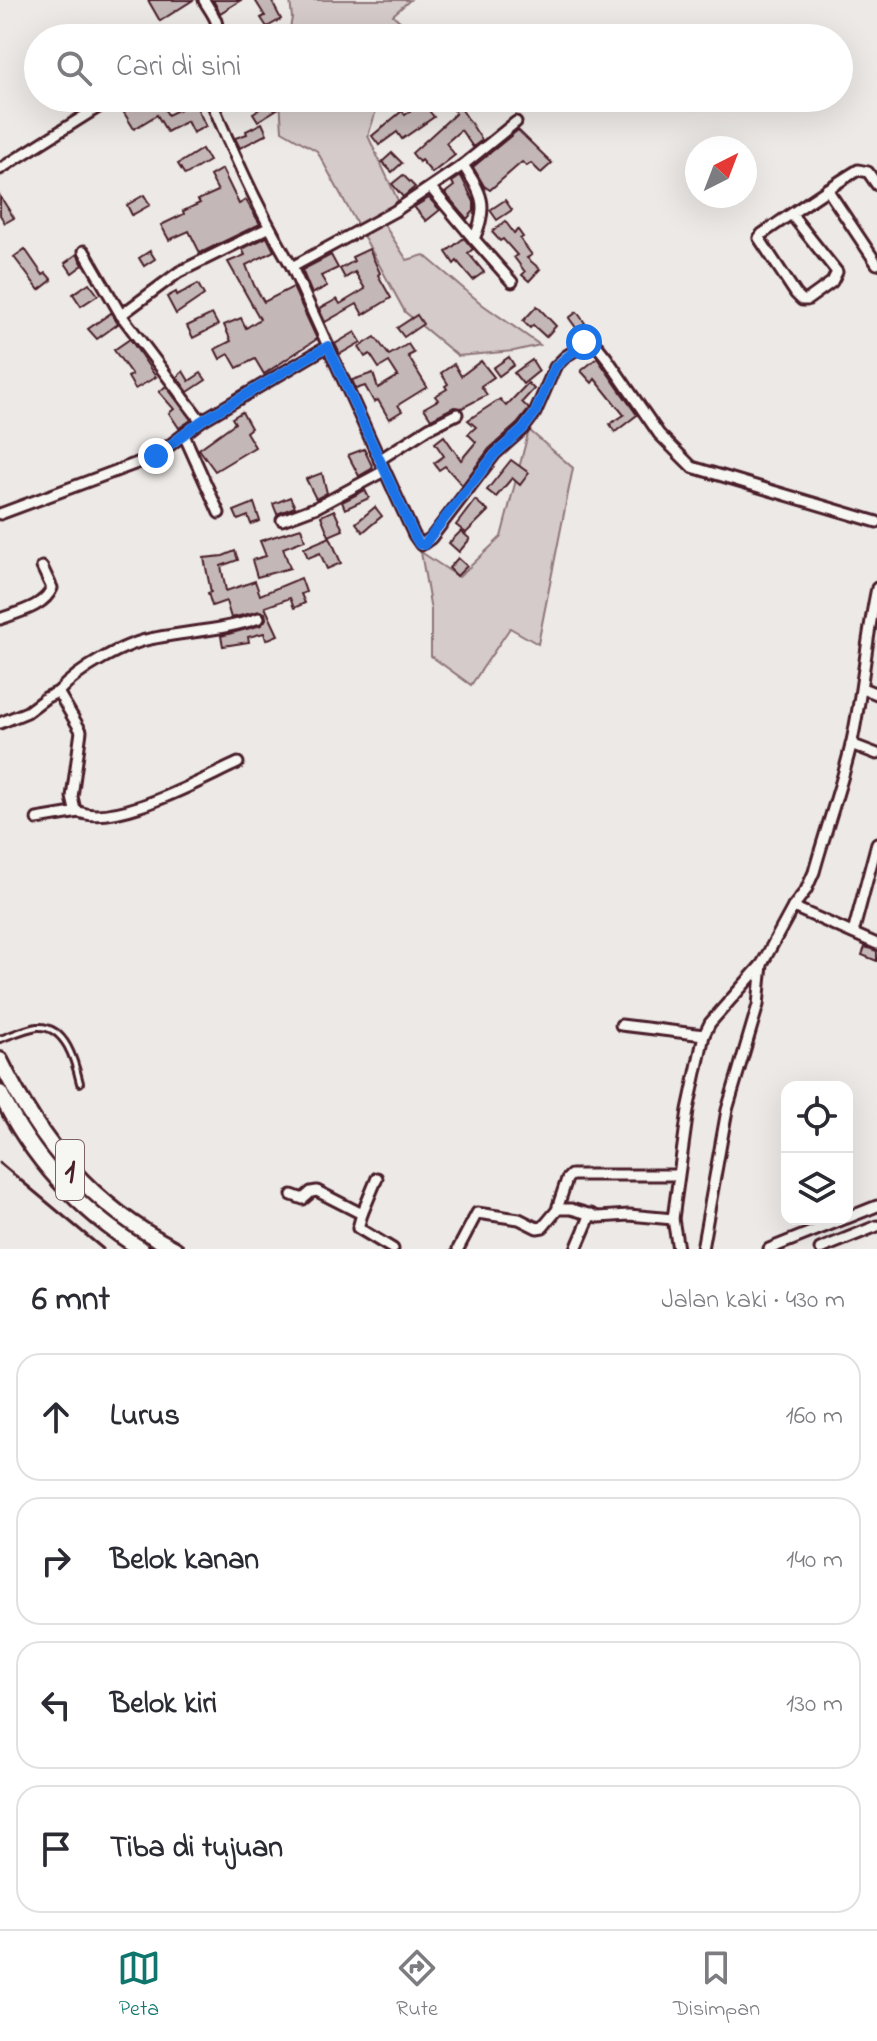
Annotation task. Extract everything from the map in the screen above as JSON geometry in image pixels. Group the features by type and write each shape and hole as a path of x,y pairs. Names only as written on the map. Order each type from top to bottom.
{"highway":[{"name":"1","path":"0,1060 30,1117 73,1174 116,1213 175,1249"},
{"name":"1","path":"0,1093 15,1124 71,1196 108,1228 141,1249"}],"street":[{"path":"204,0 217,24"},
{"path":"0,169 91,112"},
{"path":"216,112 238,167 268,228 292,267 419,544 424,545 495,454 523,429 535,413 555,367 590,341 606,357 659,434 692,467 877,522"},
{"path":"292,267 431,188 516,122"},
{"path":"463,165 482,199 482,222 474,239"},
{"path":"791,214 837,272 832,282 807,300 799,298 759,238 791,214 827,189 864,169 876,183"},
{"path":"431,188 512,282"},
{"path":"827,189 877,264"},
{"path":"121,315 179,272 268,228"},
{"path":"84,251 121,315 201,421"},
{"path":"0,514 156,456 201,421 328,346"},
{"path":"379,460 457,414"},
{"path":"184,435 219,513"},
{"path":"282,520 317,507 384,471"},
{"path":"0,619 31,607 50,594 52,588 42,567"},
{"path":"678,1249 673,1219 678,1175 704,1035 722,1008 762,964 814,872 851,744 862,688 866,638 877,588"},
{"path":"0,723 27,712 87,668 142,641 235,627 259,618"},
{"path":"862,688 877,694"},
{"path":"58,692 81,731 72,797 73,807 79,812 106,816 144,805 238,763"},
{"path":"851,744 877,754"},
{"path":"37,819 79,812"},
{"path":"853,933 877,843"},
{"path":"793,907 877,944"},
{"path":"702,1249 727,1110 758,1005 762,964"},
{"path":"621,1025 704,1035"},
{"path":"458,1249 477,1213 519,1219 537,1228 543,1227 558,1209 571,1175 678,1175"},
{"path":"377,1178 358,1228 393,1249"},
{"path":"292,1195 303,1199 317,1191 362,1214"},
{"path":"853,1215 877,1206"},
{"path":"558,1209 599,1217 629,1215 673,1219"},
{"path":"576,1249 591,1214"},
{"path":"769,1249 829,1225"},
{"path":"820,1249 877,1226"}],"lane":[{"path":"0,1039 32,1028 51,1030 66,1044 80,1083"}],"shaded area":[{"path":"290,0 410,0 393,15 403,24 291,24"},
{"path":"281,112 376,112 368,136 400,205 381,220 407,260 424,255 483,305 540,345 514,351 458,356 405,312 317,151 282,131"},
{"path":"529,430 573,468 538,644 510,628 471,685 431,656 431,610 421,552 459,577 501,537"}],"building":[{"path":"148,0 193,0 160,21"},
{"path":"213,0 241,0 220,13"},
{"path":"255,0 271,0 281,19 265,24 261,18 265,16"},
{"path":"123,112 166,112 168,115 174,112 199,112 206,126 193,133 187,121 167,132 157,115 134,129"},
{"path":"255,112 273,112 258,121"},
{"path":"401,112 405,115 409,112 430,112 434,117 402,139 397,132 379,145 372,136"},
{"path":"463,112 482,140 473,147 461,130 446,143 455,155 432,173 412,153 456,113"},
{"path":"262,123 267,134 240,148 235,138"},
{"path":"518,130 552,163 541,173 531,163 527,166 522,162 490,190 484,186 473,167"},
{"path":"202,149 209,161 185,175 178,164"},
{"path":"392,153 402,163 392,172 382,162"},
{"path":"222,169 239,204 246,200 260,224 200,253 189,231 169,240 161,225 184,214 183,211 200,203 198,200 218,191 210,176"},
{"path":"403,175 415,187 403,197 392,184"},
{"path":"461,176 474,202 474,211 467,219 445,193 454,186 452,182"},
{"path":"144,195 150,205 132,215 127,205"},
{"path":"0,196 14,218 5,223 0,215"},
{"path":"429,198 440,210 426,221 414,207"},
{"path":"505,200 512,210 497,220 490,210"},
{"path":"505,221 514,233 518,230 523,237 520,239 532,255 527,258 540,269 529,281 522,275 525,272 514,257 517,255 492,232"},
{"path":"267,237 274,251 246,265 254,285 264,302 293,287 317,339 264,374 255,359 237,368 229,354 220,359 215,349 231,341 224,325 241,318 246,328 260,319 228,262 245,255 242,249"},
{"path":"464,238 473,249 468,253 484,272 473,280 457,261 454,264 446,252"},
{"path":"25,249 43,275 46,273 52,280 39,290 14,257"},
{"path":"369,249 380,273 378,275 391,298 363,315 357,304 325,322 319,309 337,299 340,304 365,289 355,272 345,278 340,269 354,261 352,257"},
{"path":"150,251 155,259 144,266 139,258"},
{"path":"77,254 83,265 72,273 65,263"},
{"path":"331,255 338,268 321,276 327,286 312,294 302,270"},
{"path":"89,283 98,295 81,306 73,294"},
{"path":"198,284 204,295 176,314 167,297"},
{"path":"537,306 556,326 546,337 533,325 530,328 523,321"},
{"path":"577,312 585,323 577,329 569,318"},
{"path":"111,313 118,324 97,339 88,329"},
{"path":"212,314 218,325 193,338 187,326"},
{"path":"417,315 423,324 404,337 397,328"},
{"path":"355,332 361,342 340,354 335,344"},
{"path":"375,337 389,355 408,344 414,353 408,356 427,387 398,405 402,411 389,419 365,386 356,389 352,380 373,373 378,388 398,376 389,362 379,368 370,354 365,357 359,347"},
{"path":"130,339 156,377 135,389 128,377 132,375 114,350"},
{"path":"509,357 514,365 499,376 493,368"},
{"path":"597,358 637,415 615,432 610,424 624,415 595,379 592,383 581,371"},
{"path":"532,360 539,371 523,384 514,373"},
{"path":"481,361 494,377 481,386 487,395 431,419 424,408 438,400 435,396 447,389 445,386 448,384 441,373 454,364 461,376"},
{"path":"183,371 189,381 201,373 206,380 188,392 177,377"},
{"path":"528,383 534,389 522,402 529,409 489,449 462,485 445,466 439,470 434,463 444,456 435,443 444,436 461,460 476,442 468,434 476,427 468,420 500,399 506,406"},
{"path":"166,386 191,420 179,428 169,413 174,409 159,392"},
{"path":"242,412 251,428 246,432 255,447 215,471 199,449 235,423 232,418"},
{"path":"364,449 373,468 359,476 348,455"},
{"path":"511,460 529,473 520,485 512,478 496,497 487,490"},
{"path":"322,473 327,493 316,499 306,479"},
{"path":"365,490 369,498 345,509 342,502"},
{"path":"290,497 295,507 277,514 273,504"},
{"path":"475,500 488,511 466,533 456,525"},
{"path":"254,503 260,521 251,524 248,516 238,520 234,511"},
{"path":"375,507 382,516 363,532 356,523"},
{"path":"334,510 343,530 329,536 321,516"},
{"path":"301,528 305,540 283,548 290,568 257,577 252,560 266,556 260,541"},
{"path":"461,531 470,539 459,552 449,543"},
{"path":"330,537 341,563 327,569 320,553 308,558 304,548"},
{"path":"235,551 238,560 221,566 226,591 255,581 260,595 301,578 306,592 301,594 305,603 294,608 290,598 265,607 278,635 266,640 264,633 248,637 249,642 223,646 221,636 261,625 266,619 265,613 260,611 231,618 226,601 212,606 204,558"},
{"path":"458,558 467,566 457,576 449,568"},
{"path":"865,947 877,951 877,961 862,955"}],"railway":[{"path":"0,1163 103,1249"}],"route":[{"path":"156,456 201,421 328,346 414,535 419,544 424,545 495,454 523,429 535,413 555,367 584,342"}]}
